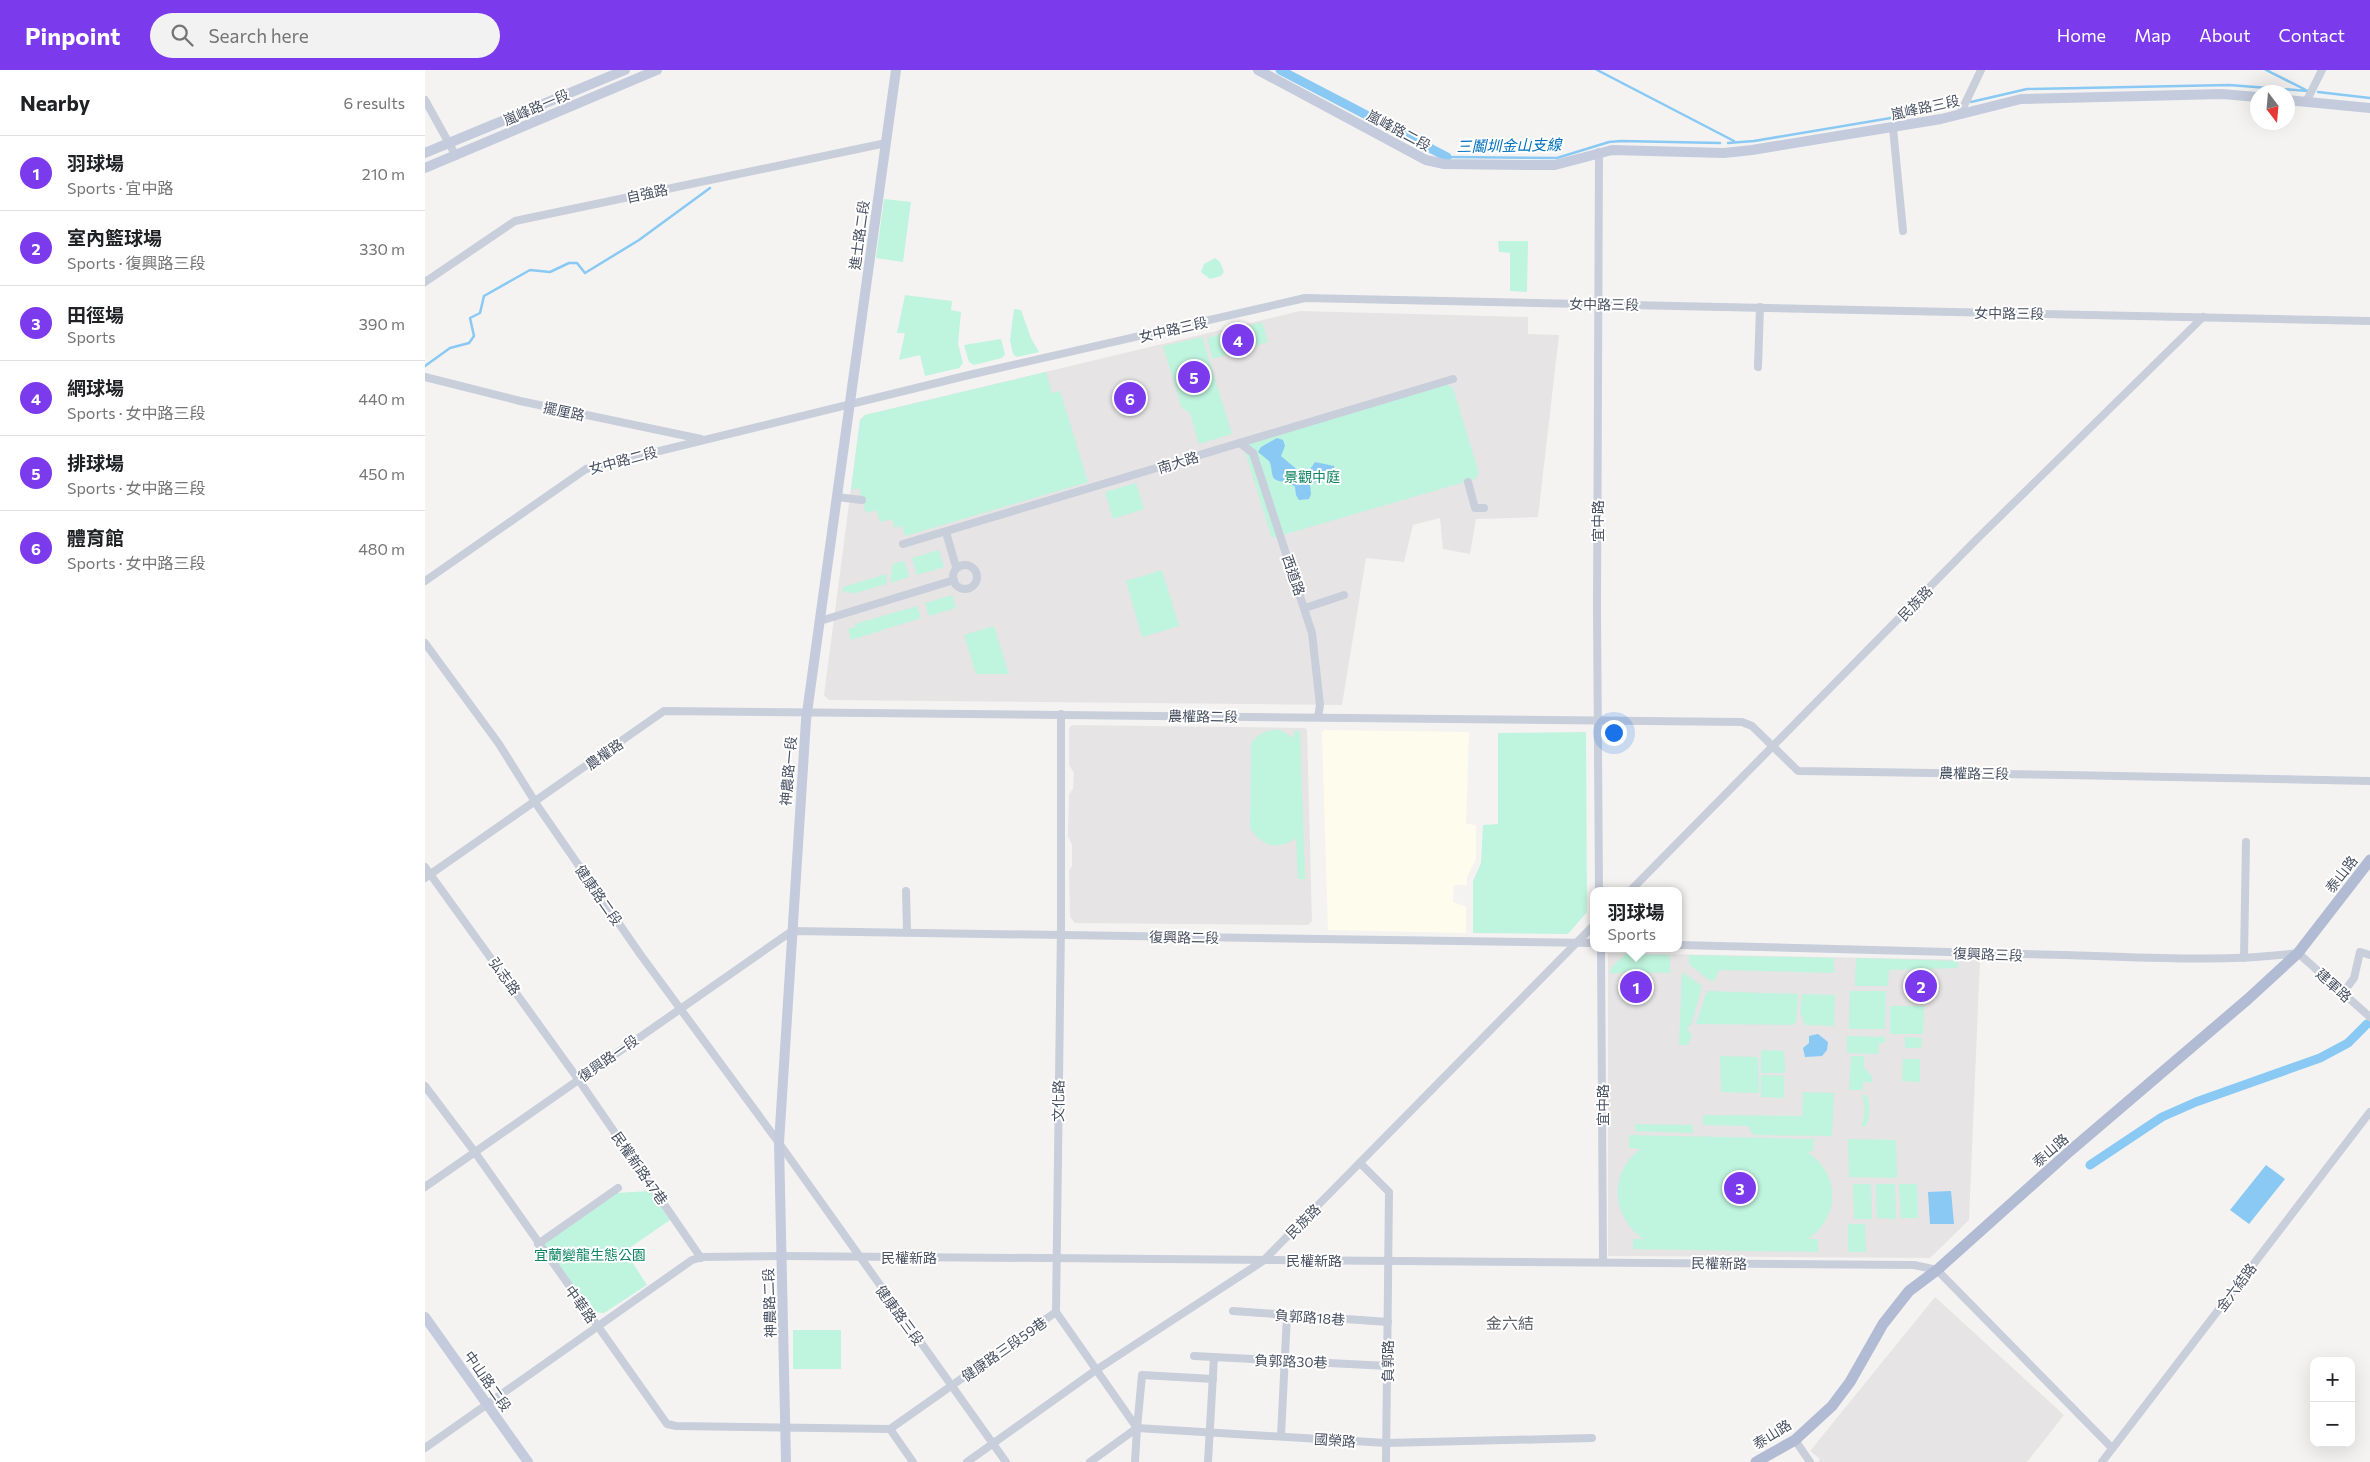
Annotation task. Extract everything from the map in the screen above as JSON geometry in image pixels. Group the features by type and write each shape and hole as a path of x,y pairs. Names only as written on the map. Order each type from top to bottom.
{"main road":[{"name":"泰山路","path":"1756,1462 1795,1440 1832,1406 1850,1382 1883,1324 1909,1291 1937,1270 2070,1151 2248,999 2297,953 2370,860"}],"street":[{"name":"嵐峰路一段","path":"425,153 625,70"},
{"name":"嵐峰路一段","path":"425,168 657,70"},
{"name":"進士路二段","path":"850,404 895,70"},
{"name":"嵐峰路二段","path":"1258,70 1435,163 1555,165 1599,152"},
{"path":"1960,114 1981,70"},
{"path":"2305,102 2322,70"},
{"name":"嵐峰路三段","path":"1599,152 1644,149 1724,153 1893,128 2021,99 2222,94 2250,96"},
{"path":"425,100 456,156"},
{"path":"2295,101 2370,108"},
{"path":"1893,128 1903,232"},
{"name":"自強路","path":"425,282 515,221 886,143"},
{"name":"宜中路","path":"1599,152 1597,303 1599,887"},
{"name":"女中路三段","path":"850,404 1305,298 2370,321"},
{"path":"1758,367 1760,307"},
{"name":"民族路","path":"1634,887 1976,540 2203,317"},
{"name":"擺厘路","path":"425,377 520,401 703,440"},
{"name":"南大路","path":"903,544 1453,379"},
{"name":"女中路二段","path":"425,581 585,469 850,404"},
{"name":"神農路一段","path":"779,1143 799,801 807,712 850,404"},
{"name":"西道路","path":"1240,443 1253,453 1312,632 1319,706 1318,718"},
{"path":"1468,482 1475,508 1485,508"},
{"path":"837,497 862,500"},
{"path":"946,532 956,567 953,572 954,580 959,588 963,590 973,587 977,580 971,566 956,567"},
{"path":"820,621 954,580"},
{"path":"1305,608 1344,595"},
{"name":"健康路二段","path":"425,643 499,744 535,802 640,954 779,1143"},
{"name":"農權路","path":"427,876 665,711 807,712"},
{"name":"農權路二段","path":"807,712 1598,720"},
{"name":"文化路","path":"1056,1312 1061,935 1061,714"},
{"name":"農權路三段","path":"1598,720 1742,722 1752,726 1798,771 1947,772 2249,780 2370,781"},
{"path":"2244,958 2246,842"},
{"name":"弘志路","path":"425,867 427,876 578,1079"},
{"path":"906,891 907,932"},
{"name":"民族路","path":"967,1462 1097,1370 1263,1260 1590,929"},
{"name":"復興路二段","path":"792,931 1577,942"},
{"name":"復興路一段","path":"425,1186 792,931"},
{"path":"1577,942 1590,943"},
{"name":"復興路三段","path":"1682,945 2005,955 2244,958 2297,953"},
{"name":"宜中路","path":"1601,952 1603,1261"},
{"path":"2343,993 2354,978 2360,952 2370,955"},
{"name":"建軍路","path":"2297,953 2370,1017"},
{"name":"民權新路47巷","path":"578,1079 701,1258"},
{"name":"中華路","path":"425,1086 474,1151 667,1424 676,1426 787,1427"},
{"name":"金六結路","path":"2102,1462 2370,1112"},
{"name":"神農路二段","path":"779,1143 787,1427 786,1462"},
{"name":"健康路三段","path":"779,1143 858,1257 1006,1462"},
{"name":"負郭路","path":"1360,1163 1389,1192 1386,1462"},
{"path":"538,1244 618,1188"},
{"name":"民權新路","path":"425,1448 692,1260 701,1258 782,1256 1603,1261 1914,1265 1937,1270"},
{"path":"1937,1270 2112,1448"},
{"name":"負郭路18巷","path":"1233,1311 1388,1322"},
{"path":"1056,1312 1137,1428"},
{"name":"健康路三段59巷","path":"890,1430 1056,1312"},
{"path":"1281,1436 1287,1315"},
{"name":"中山路二段","path":"425,1317 528,1462"},
{"name":"負郭路30巷","path":"1194,1356 1388,1366"},
{"path":"1208,1462 1214,1357"},
{"path":"1135,1462 1142,1375 1213,1379"},
{"path":"787,1427 890,1430 913,1462"},
{"path":"1090,1462 1137,1428"},
{"name":"國榮路","path":"1137,1428 1386,1443 1591,1438"},
{"path":"1795,1440 1810,1462"}],"shaded area":[{"path":"1300,311 1528,317 1528,334 1559,335 1538,517 1476,519 1470,554 1443,549 1440,518 1413,525 1404,562 1366,558 1342,705 829,700 824,695 860,420 865,415"},
{"path":"1072,725 1305,728 1307,730 1312,921 1308,925 1075,923 1070,917 1069,870 1072,866 1072,845 1068,836 1069,794 1073,789 1074,773 1069,765 1069,728"},
{"path":"1324,730 1469,732 1466,824 1476,825 1476,859 1467,877 1467,885 1454,885 1453,902 1466,907 1466,933 1328,930 1322,733"},
{"path":"1608,953 1980,960 1969,1220 1930,1258 1608,1256"},
{"path":"1935,1297 2064,1415 2027,1462 1818,1462 1820,1459 1810,1451"}],"green space":[{"path":"884,199 911,202 903,262 876,258"},
{"path":"1498,241 1528,241 1527,292 1510,291 1510,253 1499,252"},
{"path":"1215,258 1220,262 1224,272 1221,276 1210,279 1201,272 1204,264"},
{"path":"905,295 952,301 951,310 961,312 958,344 963,363 959,368 925,376 920,355 899,360 905,333 897,333"},
{"path":"1014,309 1021,310 1031,338 1039,352 1017,357 1013,354 1010,340"},
{"path":"1262,322 1268,342 1213,359 1207,338"},
{"path":"1202,337 1232,434 1199,444 1190,413 1182,408 1163,346"},
{"path":"1001,339 1005,354 1002,358 974,365 969,362 964,345"},
{"path":"1046,372 1052,393 1060,391 1088,482 905,536 902,526 895,528 892,519 880,522 876,510 866,513 859,488 851,490 860,420 865,415"},
{"name":"景觀中庭","path":"1445,384 1453,388 1479,473 1475,479 1272,538 1243,445"},
{"path":"1136,483 1144,509 1113,519 1105,492"},
{"path":"939,550 944,567 917,575 912,558"},
{"path":"904,561 909,577 890,583 893,564"},
{"path":"1162,570 1179,626 1142,637 1126,581"},
{"path":"887,574 886,584 852,594 848,591 842,593 843,587"},
{"path":"952,595 956,608 929,616 925,603"},
{"path":"917,606 921,618 851,640 848,629 855,627 855,624"},
{"path":"994,626 1009,674 976,674 964,635"},
{"path":"1271,730 1280,730 1294,738 1294,731 1300,731 1305,879 1298,879 1296,838 1283,845 1271,845 1260,839 1250,828 1251,744 1256,737 1263,733"},
{"path":"1586,732 1587,912 1568,934 1473,933 1473,881 1481,863 1483,825 1498,824 1498,733"},
{"path":"1625,954 1670,955 1670,973 1625,972 1611,974 1611,968"},
{"path":"1689,955 1834,958 1834,973 1719,970 1714,981 1709,980 1689,964"},
{"path":"1856,958 1958,961 1958,968 1889,970 1888,986 1855,986"},
{"path":"1682,972 1702,986 1692,1023 1687,1029 1692,1035 1688,1045 1679,1045"},
{"path":"1910,979 1932,980 1932,992 1910,992"},
{"path":"1707,991 1798,994 1796,1022 1793,1025 1696,1024"},
{"path":"1850,991 1886,991 1885,1029 1849,1029"},
{"path":"1802,994 1835,995 1834,1026 1805,1025 1800,1012"},
{"path":"1890,1006 1924,1006 1923,1034 1890,1034"},
{"path":"1847,1036 1885,1037 1885,1043 1879,1043 1878,1054 1847,1053"},
{"path":"1905,1037 1922,1038 1921,1048 1905,1048"},
{"path":"1761,1050 1784,1051 1785,1073 1761,1073"},
{"path":"1720,1056 1758,1057 1759,1093 1721,1092"},
{"path":"1851,1056 1864,1056 1864,1068 1872,1076 1872,1082 1863,1082 1863,1090 1849,1090"},
{"path":"1903,1059 1920,1059 1920,1082 1902,1081"},
{"path":"1761,1075 1784,1076 1784,1098 1761,1097"},
{"path":"1803,1092 1834,1093 1832,1136 1754,1135 1747,1126 1703,1125 1703,1115 1802,1116"},
{"path":"1862,1095 1867,1095 1869,1103 1866,1126 1861,1126 1865,1110"},
{"path":"1635,1124 1693,1125 1693,1133 1635,1131"},
{"path":"1629,1135 1814,1139 1813,1151 1807,1152 1826,1171 1831,1183 1832,1195 1831,1207 1826,1219 1819,1230 1808,1239 1818,1239 1818,1252 1633,1249 1633,1239 1644,1239 1633,1230 1625,1219 1620,1207 1618,1194 1623,1169 1630,1158 1641,1149 1629,1148"},
{"path":"1848,1139 1896,1140 1897,1178 1849,1177"},
{"path":"1853,1184 1871,1184 1872,1219 1854,1219"},
{"path":"1876,1184 1895,1184 1896,1219 1877,1218"},
{"path":"1899,1184 1917,1184 1918,1218 1901,1218"},
{"name":"宜蘭變龍生態公園","path":"651,1191 670,1220 625,1251 647,1285 604,1313 590,1312 542,1245 615,1193"},
{"path":"1848,1224 1865,1224 1866,1252 1848,1252"},
{"path":"793,1330 841,1330 841,1369 793,1369"}],"water":[{"path":"1277,438 1283,440 1285,446 1281,456 1301,473 1309,471 1315,462 1334,466 1335,471 1310,485 1311,494 1309,499 1299,500 1293,485 1275,479 1272,475 1269,461 1258,452 1261,447"},
{"path":"1818,1034 1828,1042 1827,1050 1822,1056 1805,1057 1803,1048 1809,1043 1809,1036"},
{"path":"2266,1165 2285,1179 2249,1224 2230,1210"},
{"path":"1951,1191 1954,1224 1930,1224 1928,1192"}],"waterway":[{"path":"1280,70 1447,157"},
{"path":"1597,70 1734,141"},
{"path":"2266,70 2306,90"},
{"name":"三鬮圳金山支線","path":"1971,102 2027,89 2229,85 2308,91"},
{"name":"三鬮圳金山支線","path":"2318,92 2370,98"},
{"name":"三鬮圳金山支線","path":"1728,143 1754,141 1956,107"},
{"name":"三鬮圳金山支線","path":"1447,157 1557,158 1609,142 1621,141 1720,143"},
{"path":"425,366 450,348 469,343 474,336 470,318 480,313 484,296 530,270 550,272 569,263 577,263 585,273 639,240 710,188"},
{"path":"2090,1165 2162,1117 2196,1102 2320,1058 2348,1043 2367,1024"}],"place":[{"name":"網球場","path":"1238,340"},
{"name":"排球場","path":"1194,377"},
{"name":"體育館","path":"1130,398"},
{"name":"室內籃球場","path":"1921,986"},
{"name":"羽球場","path":"1636,987"},
{"name":"田徑場","path":"1740,1188"}],"district":[{"name":"金六結","path":"1510,1322"}]}
